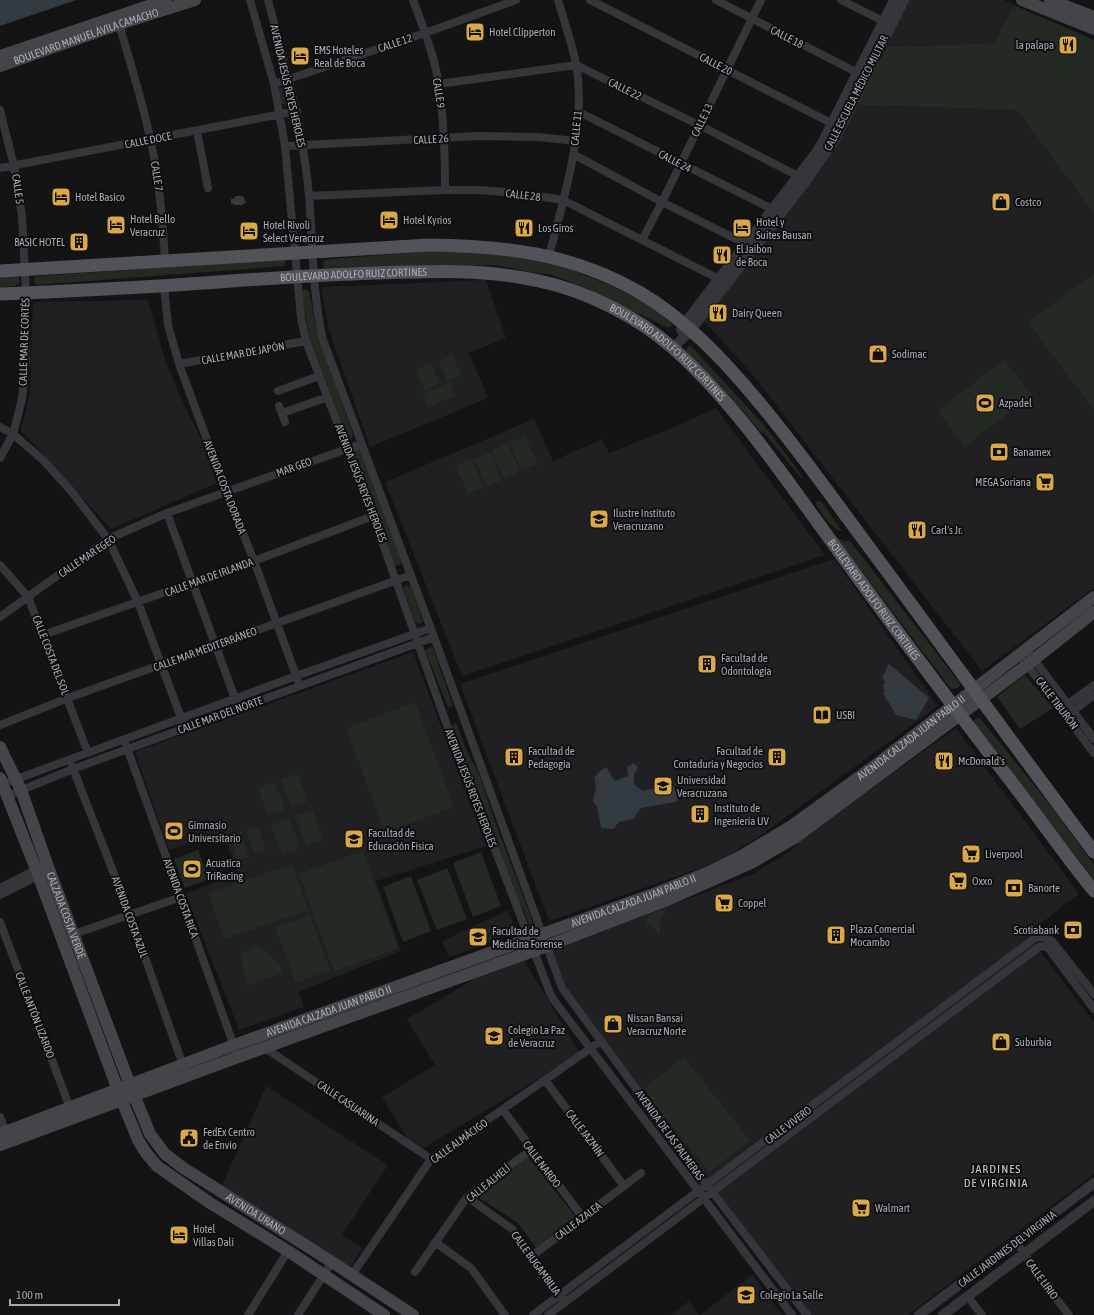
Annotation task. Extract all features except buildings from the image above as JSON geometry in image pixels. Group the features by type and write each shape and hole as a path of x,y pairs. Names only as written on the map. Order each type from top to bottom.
{"main road":[{"name":"BOULEVARD MANUEL ÁVILA CAMACHO","path":"0,56 166,0"},
{"name":"BOULEVARD MANUEL ÁVILA CAMACHO","path":"0,66 119,24 195,0"},
{"path":"1022,0 1090,22"},
{"path":"1050,0 1090,22"},
{"path":"0,271 429,245 472,246 549,256 590,269 633,289 688,327 745,385 789,438 1094,852"},
{"name":"BOULEVARD ADOLFO RUIZ CORTINES","path":"0,294 164,286 313,275 461,271 538,280 575,291 595,299 623,314 648,329 673,348 723,400 756,438 957,710 1094,891"},
{"name":"AVENIDA CALZADA JUAN PABLO II","path":"977,695 1022,651 1094,598"},
{"name":"AVENIDA CALZADA JUAN PABLO II","path":"132,1090 187,1076 547,946 654,900 739,857 793,832 877,764 977,695 1031,662 1094,612"},
{"name":"CALZADA COSTA VERDE","path":"0,747 19,784 48,867 132,1090"},
{"name":"CALZADA COSTA VERDE","path":"2,781 120,1095"},
{"name":"AVENIDA CALZADA JUAN PABLO II","path":"0,1145 132,1090 183,1064 530,938 654,900"},
{"name":"AVENIDA URANO","path":"132,1090 150,1134 165,1154 182,1167 413,1315"},
{"name":"AVENIDA CALZADA JUAN PABLO II","path":"3,1133 70,1108 120,1095"},
{"name":"AVENIDA URANO","path":"120,1095 138,1140 146,1153 157,1166 210,1203 288,1251 384,1315"},
{"path":"210,1203 219,1190"}],"street":[{"name":"AVENIDA JESÚS REYES HEROLES","path":"250,0 274,84 280,114 285,146 296,276 301,318 306,341 397,580 444,717 534,951"},
{"name":"AVENIDA JESÚS REYES HEROLES","path":"268,0 297,111 303,144 309,196 313,275 318,317 323,340 431,628 547,946"},
{"name":"CALLE 9","path":"413,0 425,32 439,84 444,138 445,190"},
{"name":"CALLE 12","path":"274,84 516,0"},
{"name":"CALLE 11","path":"549,256 576,141 579,112 576,65 558,0"},
{"name":"CALLE 20","path":"590,0 837,126"},
{"name":"CALLE 18","path":"716,0 858,73"},
{"name":"CALLE 13","path":"642,240 761,0"},
{"path":"841,0 887,24"},
{"name":"CALLE ESCUELA MÉDICO MILITAR","path":"673,348 750,246 772,209 837,126 887,24 894,0"},
{"name":"CALLE ESCUELA MÉDICO MILITAR","path":"688,327 719,279 804,184 834,142 837,126 858,73 887,24 904,0"},
{"name":"CALLE 7","path":"119,24 140,94 150,140 160,199 165,260"},
{"path":"439,84 576,65"},
{"name":"CALLE 22","path":"576,65 699,125 798,176"},
{"name":"CALLE 5","path":"0,110 14,166 22,216 26,270"},
{"name":"CALLE DOCE","path":"0,168 297,111"},
{"name":"CALLE 24","path":"579,112 772,209"},
{"path":"197,131 208,188"},
{"name":"CALLE 26","path":"285,146 478,136 538,137 576,141"},
{"path":"573,154 662,202 750,246"},
{"name":"CALLE 28","path":"309,196 445,190 518,193 563,200 719,279"},
{"name":"CALLE MAR DE CORTÉS","path":"0,458 13,434 22,399 26,361 26,270"},
{"name":"AVENIDA COSTA DORADA","path":"164,286 168,325 179,364 300,685"},
{"name":"CALLE MAR DE JAPÓN","path":"179,364 306,341"},
{"path":"278,391 319,376"},
{"path":"285,422 280,410 328,397"},
{"path":"0,427 13,434 44,461 72,492 108,539 138,602 185,728"},
{"name":"MAR GEO","path":"226,492 362,444"},
{"name":"CALLE MAR EGEO","path":"0,617 108,539 167,513 226,492"},
{"path":"167,513 238,708"},
{"name":"CALLE MAR DE IRLANDA","path":"43,635 254,561 373,516"},
{"name":"CALLE COSTA DEL SOL","path":"0,565 28,597 88,753"},
{"name":"CALLE MAR MEDITERRÁNEO","path":"0,725 68,698 411,575"},
{"name":"CALLE MAR DEL NORTE","path":"7,796 19,784 70,760 296,676 431,628"},
{"name":"CALLE MAR DEL NORTE","path":"2,781 19,784 73,769 434,637"},
{"name":"CALLE TIBURÓN","path":"1022,651 1067,710 1094,753"},
{"path":"1067,710 1094,685"},
{"path":"1067,710 1094,695"},
{"name":"CALLE TIBURÓN","path":"1067,710 1094,739"},
{"name":"AVENIDA COSTA RICA","path":"124,740 238,1057"},
{"name":"AVENIDA COSTA AZUL","path":"70,760 130,915 187,1076"},
{"path":"0,888 48,867"},
{"path":"0,895 37,872"},
{"path":"74,934 181,897"},
{"name":"CALLE ANTÓN LIZARDO","path":"0,922 70,1108"},
{"name":"CALLE VIVERO","path":"533,1315 699,1192 1035,938 1043,937 1052,941 1094,994"},
{"name":"AVENIDA DE LAS PALMERAS","path":"547,946 564,991 707,1185 807,1315"},
{"name":"CALLE VIVERO","path":"548,1315 1039,947 1045,946 1049,949 1094,1010"},
{"name":"AVENIDA DE LAS PALMERAS","path":"534,951 553,999 792,1315"},
{"path":"985,976 990,983"},
{"name":"CALLE ALMÁCIGO","path":"352,1275 431,1159 601,1041"},
{"name":"CALLE CASUARINA","path":"265,1048 431,1159"},
{"name":"CALLE JAZMÍN","path":"545,1080 624,1186"},
{"name":"CALLE NARDO","path":"503,1110 531,1150 583,1218"},
{"path":"0,1117 3,1133"},
{"name":"CALLE ALHELÍ","path":"415,1272 467,1197 531,1150"},
{"name":"CALLE AZALEA","path":"532,1256 641,1173"},
{"name":"CALLE JARDINES DEL VIRGINIA","path":"919,1315 1094,1183"},
{"name":"CALLE BUGAMBILIA","path":"467,1197 512,1229 565,1302"},
{"name":"CALLE JARDINES DEL VIRGINIA","path":"943,1315 1094,1201"},
{"path":"435,1242 471,1268 505,1315"},
{"name":"CALLE LIRIO","path":"1016,1242 1069,1315"},
{"path":"628,1244 634,1251"},
{"path":"248,1315 288,1251"},
{"path":"298,1315 332,1262"},
{"path":"601,1265 606,1272"},
{"path":"773,1290 782,1283"},
{"path":"968,1297 982,1315"}],"shaded area":[{"path":"0,0 77,0 0,26"},
{"path":"908,0 1004,0 1014,5 995,43 885,47"},
{"path":"1014,5 1094,40 1094,214 1017,110 856,105 885,47 994,43"},
{"path":"279,88 287,88 290,102 287,106 281,103"},
{"path":"856,105 1017,110 1094,214 1094,274 1027,322 1094,411 1094,588 982,671 753,375 702,319 802,195 836,146"},
{"path":"235,196 243,196 246,203 243,205 235,205 231,203 231,199 235,198"},
{"path":"433,251 464,251 504,254 559,265 610,285 632,296 655,309 671,323 672,326 668,328 586,288 549,274 495,265 324,268 323,261 331,259"},
{"path":"286,259 285,266 36,285 34,281 35,277 40,276"},
{"path":"1094,274 1094,411 1027,322"},
{"path":"17,275 20,283 15,286 0,287 0,276"},
{"path":"486,280 506,338 469,353 488,398 370,447 329,330 321,287"},
{"path":"304,289 309,291 317,332 353,434 352,438 347,436 310,340 301,291"},
{"path":"148,300 165,360 187,411 202,440 217,483 111,529 21,430 30,395 33,302"},
{"path":"690,345 764,425 803,477 801,478 766,435 760,431 718,383 684,352"},
{"path":"453,355 461,375 447,381 438,361"},
{"name":"Azpadel","path":"1004,360 1032,395 965,446 937,411"},
{"path":"431,363 440,384 425,391 416,370"},
{"path":"450,382 456,396 428,407 423,394"},
{"name":"Ilustre Instituto Veracruzano","path":"716,408 825,555 462,676 385,482 534,419 553,461 602,439 609,453 672,428"},
{"path":"525,436 538,464 522,471 509,443"},
{"path":"507,443 520,471 504,479 492,450"},
{"path":"359,449 361,451 402,562 400,565 394,566 352,451"},
{"path":"490,452 502,480 487,487 474,459"},
{"path":"471,459 484,487 468,494 455,466"},
{"path":"821,501 842,531 837,530 828,522 816,505 816,502"},
{"path":"836,537 844,541 850,541 958,681 960,685 958,688 951,689"},
{"name":"Universidad Veracruzana","path":"834,559 938,706 760,836 715,863 549,921 460,684"},
{"path":"406,585 411,587 423,622 419,624 415,622 403,588"},
{"path":"431,647 433,648 453,706 448,707 425,650"},
{"name":"Facultad de Educación Física","path":"413,652 486,846 376,881 401,951 299,992 304,1007 239,1030 186,894 238,873 223,833 169,850 135,752"},
{"path":"889,664 929,698 916,720 896,715 883,693 885,690 883,686 885,682 882,678"},
{"path":"1025,675 1053,708 1020,729 997,697"},
{"path":"415,702 454,807 385,833 346,728"},
{"path":"976,718 980,718 1054,810 1094,865 1094,880 973,723"},
{"path":"456,723 466,749 480,776 495,822 534,928 530,927 523,908 518,903 452,725"},
{"path":"956,728 1079,894 1027,934 1094,1022 1094,1174 908,1315 809,1315 567,995 551,951 753,874 792,850 800,840"},
{"path":"634,763 638,768 634,774 634,784 642,791 652,789 663,780 672,785 681,797 675,802 641,808 633,819 619,822 613,829 601,828 597,806 593,802 596,787 594,778 606,767 615,781 628,776 627,767"},
{"path":"297,773 308,801 291,807 281,779"},
{"path":"274,782 285,809 268,815 258,788"},
{"path":"313,810 323,840 306,846 295,816"},
{"path":"289,818 300,848 282,855 271,825"},
{"path":"258,826 266,851 254,854 246,830"},
{"path":"241,832 249,857 237,860 229,836"},
{"name":"Acuatica TriRacing","path":"198,850 209,879 185,888 174,859"},
{"path":"363,851 398,948 334,972 299,874"},
{"path":"481,852 501,906 473,917 453,863"},
{"path":"292,864 308,910 224,939 208,893"},
{"path":"447,868 467,919 437,930 417,880"},
{"path":"411,876 431,931 403,942 383,887"},
{"name":"Facultad de Medicina Forense","path":"508,910 517,932 449,957 442,941"},
{"path":"661,910 667,912 661,915 660,937 650,924 646,927 645,926 649,915"},
{"path":"310,915 330,970 296,983 275,927"},
{"path":"522,945 524,948 241,1051 241,1047"},
{"path":"257,947 271,956 282,969 281,973 248,986 240,954"},
{"name":"Colegio La Paz de Veracruz","path":"519,952 580,1053 416,1153 382,1097 435,1065 407,1019"},
{"path":"684,1057 750,1140 709,1172 643,1089"},
{"path":"266,1086 388,1165 342,1235 362,1248 350,1267 222,1186"},
{"path":"528,1157 575,1216 536,1248 518,1223 476,1196"},
{"name":"Colegio La Salle","path":"752,1275 782,1315 700,1315"},
{"path":"689,1301 699,1315 671,1315"}],"pier":[{"path":"79,0 78,2 0,28 0,26"}],"place":[{"name":"Hotel Clipperton","path":"475,32"},
{"name":"la palapa","path":"1068,45"},
{"name":"EMS Hoteles Real de Boca","path":"300,56"},
{"name":"Hotel Basico","path":"61,197"},
{"name":"Costco","path":"1001,202"},
{"name":"Hotel Kyrios","path":"389,220"},
{"name":"Hotel Bello Veracruz","path":"116,225"},
{"name":"Los Giros","path":"524,228"},
{"name":"Hotel y Suites Bausan","path":"742,228"},
{"name":"Hotel Rivoli Select Veracruz","path":"249,231"},
{"name":"BASIC HOTEL","path":"79,242"},
{"name":"El Jaibon de Boca","path":"722,255"},
{"name":"Dairy Queen","path":"718,313"},
{"name":"Sodimac","path":"878,354"},
{"name":"Azpadel","path":"985,403"},
{"name":"Banamex","path":"999,452"},
{"name":"MEGA Soriana","path":"1045,482"},
{"name":"Ilustre Instituto Veracruzano","path":"599,519"},
{"name":"Carl's Jr.","path":"917,530"},
{"name":"Facultad de Odontología","path":"707,664"},
{"name":"USBI","path":"822,715"},
{"name":"Facultad de Pedagogía","path":"514,757"},
{"name":"Facultad de Contaduría y Negocios","path":"777,757"},
{"name":"McDonald's","path":"944,761"},
{"name":"Universidad Veracruzana","path":"663,786"},
{"name":"Instituto de Ingeniería UV","path":"700,814"},
{"name":"Gimnasio Universitario","path":"174,831"},
{"name":"Facultad de Educación Física","path":"354,839"},
{"name":"Liverpool","path":"971,854"},
{"name":"Acuatica TriRacing","path":"192,869"},
{"name":"Oxxo","path":"958,881"},
{"name":"Banorte","path":"1014,888"},
{"name":"Coppel","path":"724,903"},
{"name":"Scotiabank","path":"1073,930"},
{"name":"Plaza Comercial Mocambo","path":"836,935"},
{"name":"Facultad de Medicina Forense","path":"478,937"},
{"name":"Nissan Bansai Veracruz Norte","path":"613,1024"},
{"name":"Colegio La Paz de Veracruz","path":"494,1036"},
{"name":"Suburbia","path":"1001,1042"},
{"name":"FedEx Centro de Envío","path":"189,1138"},
{"name":"Walmart","path":"861,1208"},
{"name":"Hotel Villas Dalí","path":"179,1235"},
{"name":"Colegio La Salle","path":"746,1295"}],"district":[{"name":"JARDINES DE VIRGINIA","path":"996,1176"}]}
